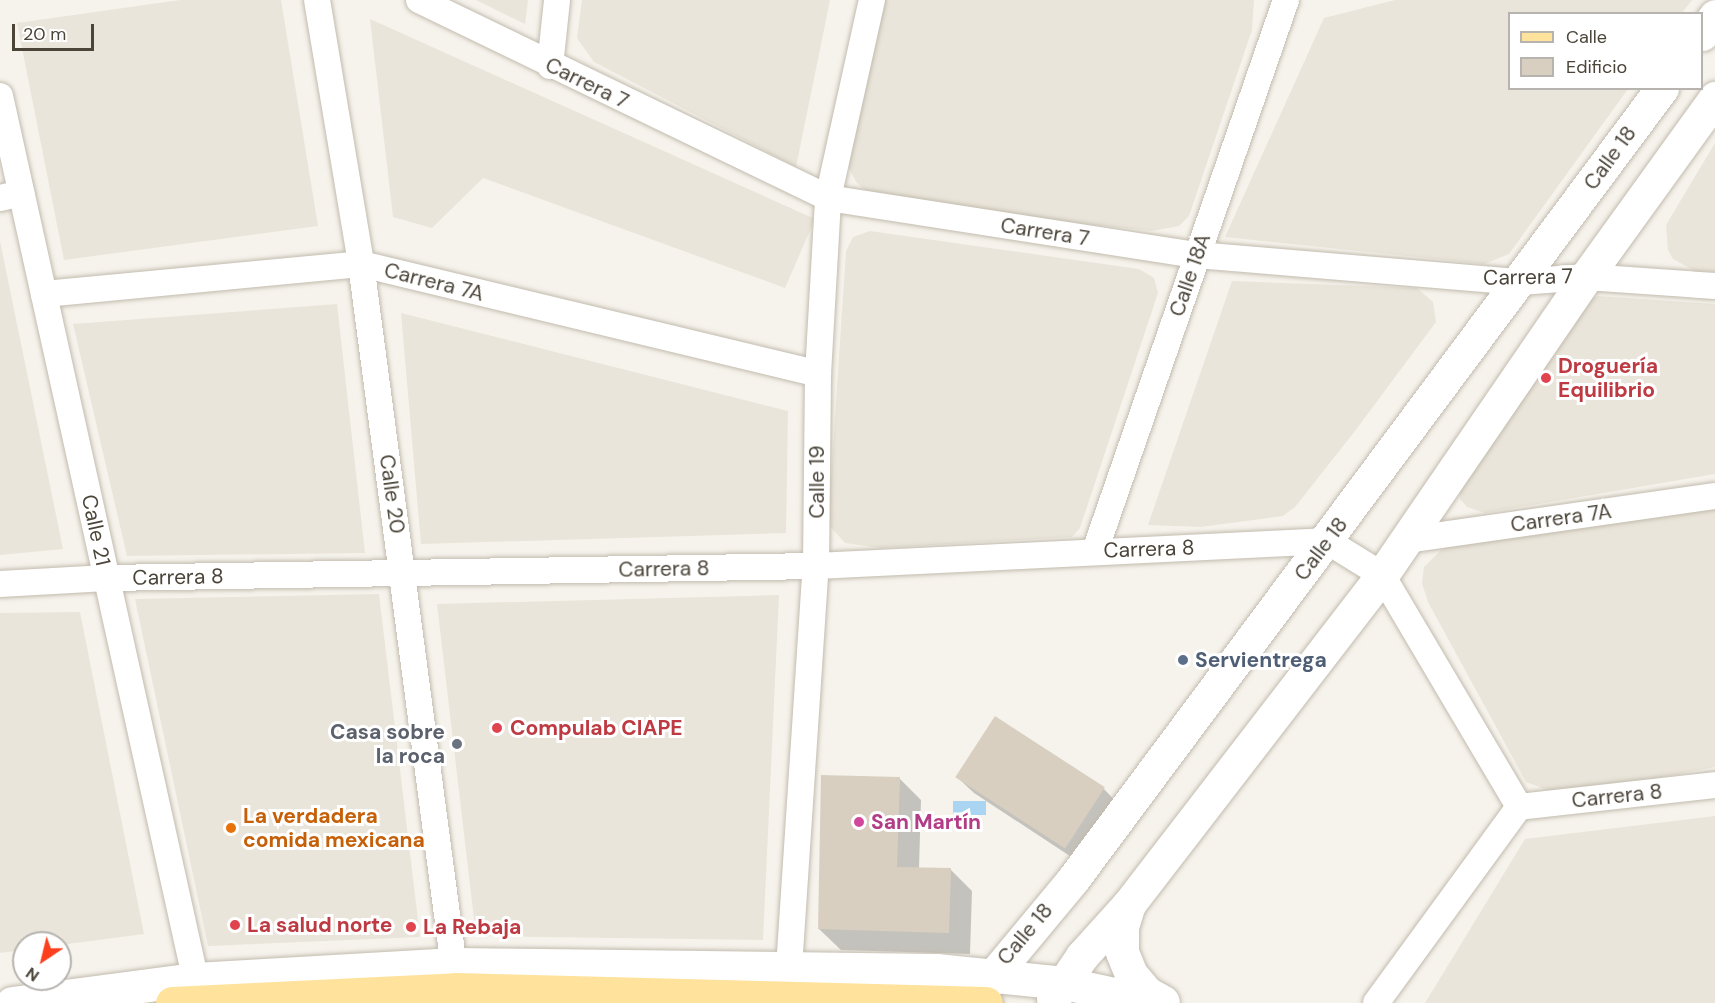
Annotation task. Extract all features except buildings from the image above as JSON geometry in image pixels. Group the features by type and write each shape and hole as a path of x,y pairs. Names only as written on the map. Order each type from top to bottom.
{"main road":[{"path":"189,994 456,976 796,1000 981,995"}],"street":[{"name":"Calle 20","path":"317,0 361,264 456,976"},
{"name":"Carrera 7","path":"419,0 550,66 828,198 1197,255 1520,282 1586,276 1715,286"},
{"path":"550,66 557,0"},
{"name":"Calle 19","path":"789,968 816,567 818,374 828,198 872,0"},
{"name":"Calle 18A","path":"1095,551 1286,0"},
{"path":"1703,31 1715,16"},
{"name":"Calle 18","path":"981,995 1074,878 1520,282 1661,90"},
{"name":"Calle 21","path":"0,96 11,196 44,294 106,578 189,994"},
{"path":"1057,993 1129,904 1382,575 1586,276 1715,98"},
{"name":"Carrera 7A","path":"44,294 361,264 818,374"},
{"name":"Carrera 7A","path":"1406,540 1715,496"},
{"path":"1327,541 1382,575 1519,807 1376,1003"},
{"name":"Carrera 8","path":"0,584 106,578 816,567 1095,551 1327,541"},
{"name":"Carrera 8","path":"1519,807 1715,785"},
{"path":"1129,904 1122,927 1122,952 1131,974 1147,993 1164,1003"},
{"path":"456,976 789,968 981,995 1057,993 1155,1003"},
{"path":"12,1003 189,994"}],"shaded area":[{"path":"180,0 281,0 318,226 64,260 17,23"},
{"path":"476,0 528,0 525,24"},
{"path":"582,0 830,0 796,167 594,62 577,38"},
{"path":"885,0 1254,0 1252,30 1189,216 1179,226 1152,231 895,204 866,191 856,182 849,168 850,154"},
{"path":"1395,0 1692,0 1683,12 1508,12 1508,90 1627,90 1509,254 1484,264 1225,237 1324,18"},
{"path":"370,19 815,219 785,288 483,178 432,228 393,217"},
{"path":"1715,143 1715,272 1695,271 1673,259 1668,250 1666,225"},
{"path":"870,231 1139,269 1154,278 1158,293 1080,528 1072,537 880,548 845,543 828,524 846,251 853,237"},
{"path":"0,241 63,549 0,555"},
{"path":"1232,281 1417,288 1433,302 1436,322 1355,431 1295,507 1283,516 1201,527 1148,525"},
{"path":"1598,296 1715,304 1715,474 1485,513 1467,507 1460,499 1460,490 1582,302"},
{"path":"337,304 365,553 127,556 73,324"},
{"path":"401,313 788,411 786,533 421,544"},
{"path":"1715,509 1715,767 1631,783 1553,792 1526,782 1428,602 1422,583 1424,567 1444,547"},
{"path":"379,594 420,937 208,946 135,599"},
{"path":"779,595 763,940 476,936 437,604"},
{"path":"80,612 144,934 72,943 72,931 12,931 12,952 0,953 0,613"},
{"path":"1715,816 1715,1003 1425,1003 1525,839"}],"water":[{"path":"953,801 986,801 986,815 953,815"}],"place":[{"name":"Droguería Equilibrio","path":"1546,378"},
{"name":"Servientrega","path":"1183,660"},
{"name":"Compulab CIAPE","path":"497,728"},
{"name":"Casa sobre la roca","path":"457,744"},
{"name":"San Martín","path":"859,822"},
{"name":"La verdadera comida mexicana","path":"231,828"},
{"name":"La salud norte","path":"235,925"},
{"name":"La Rebaja","path":"411,927"}]}
